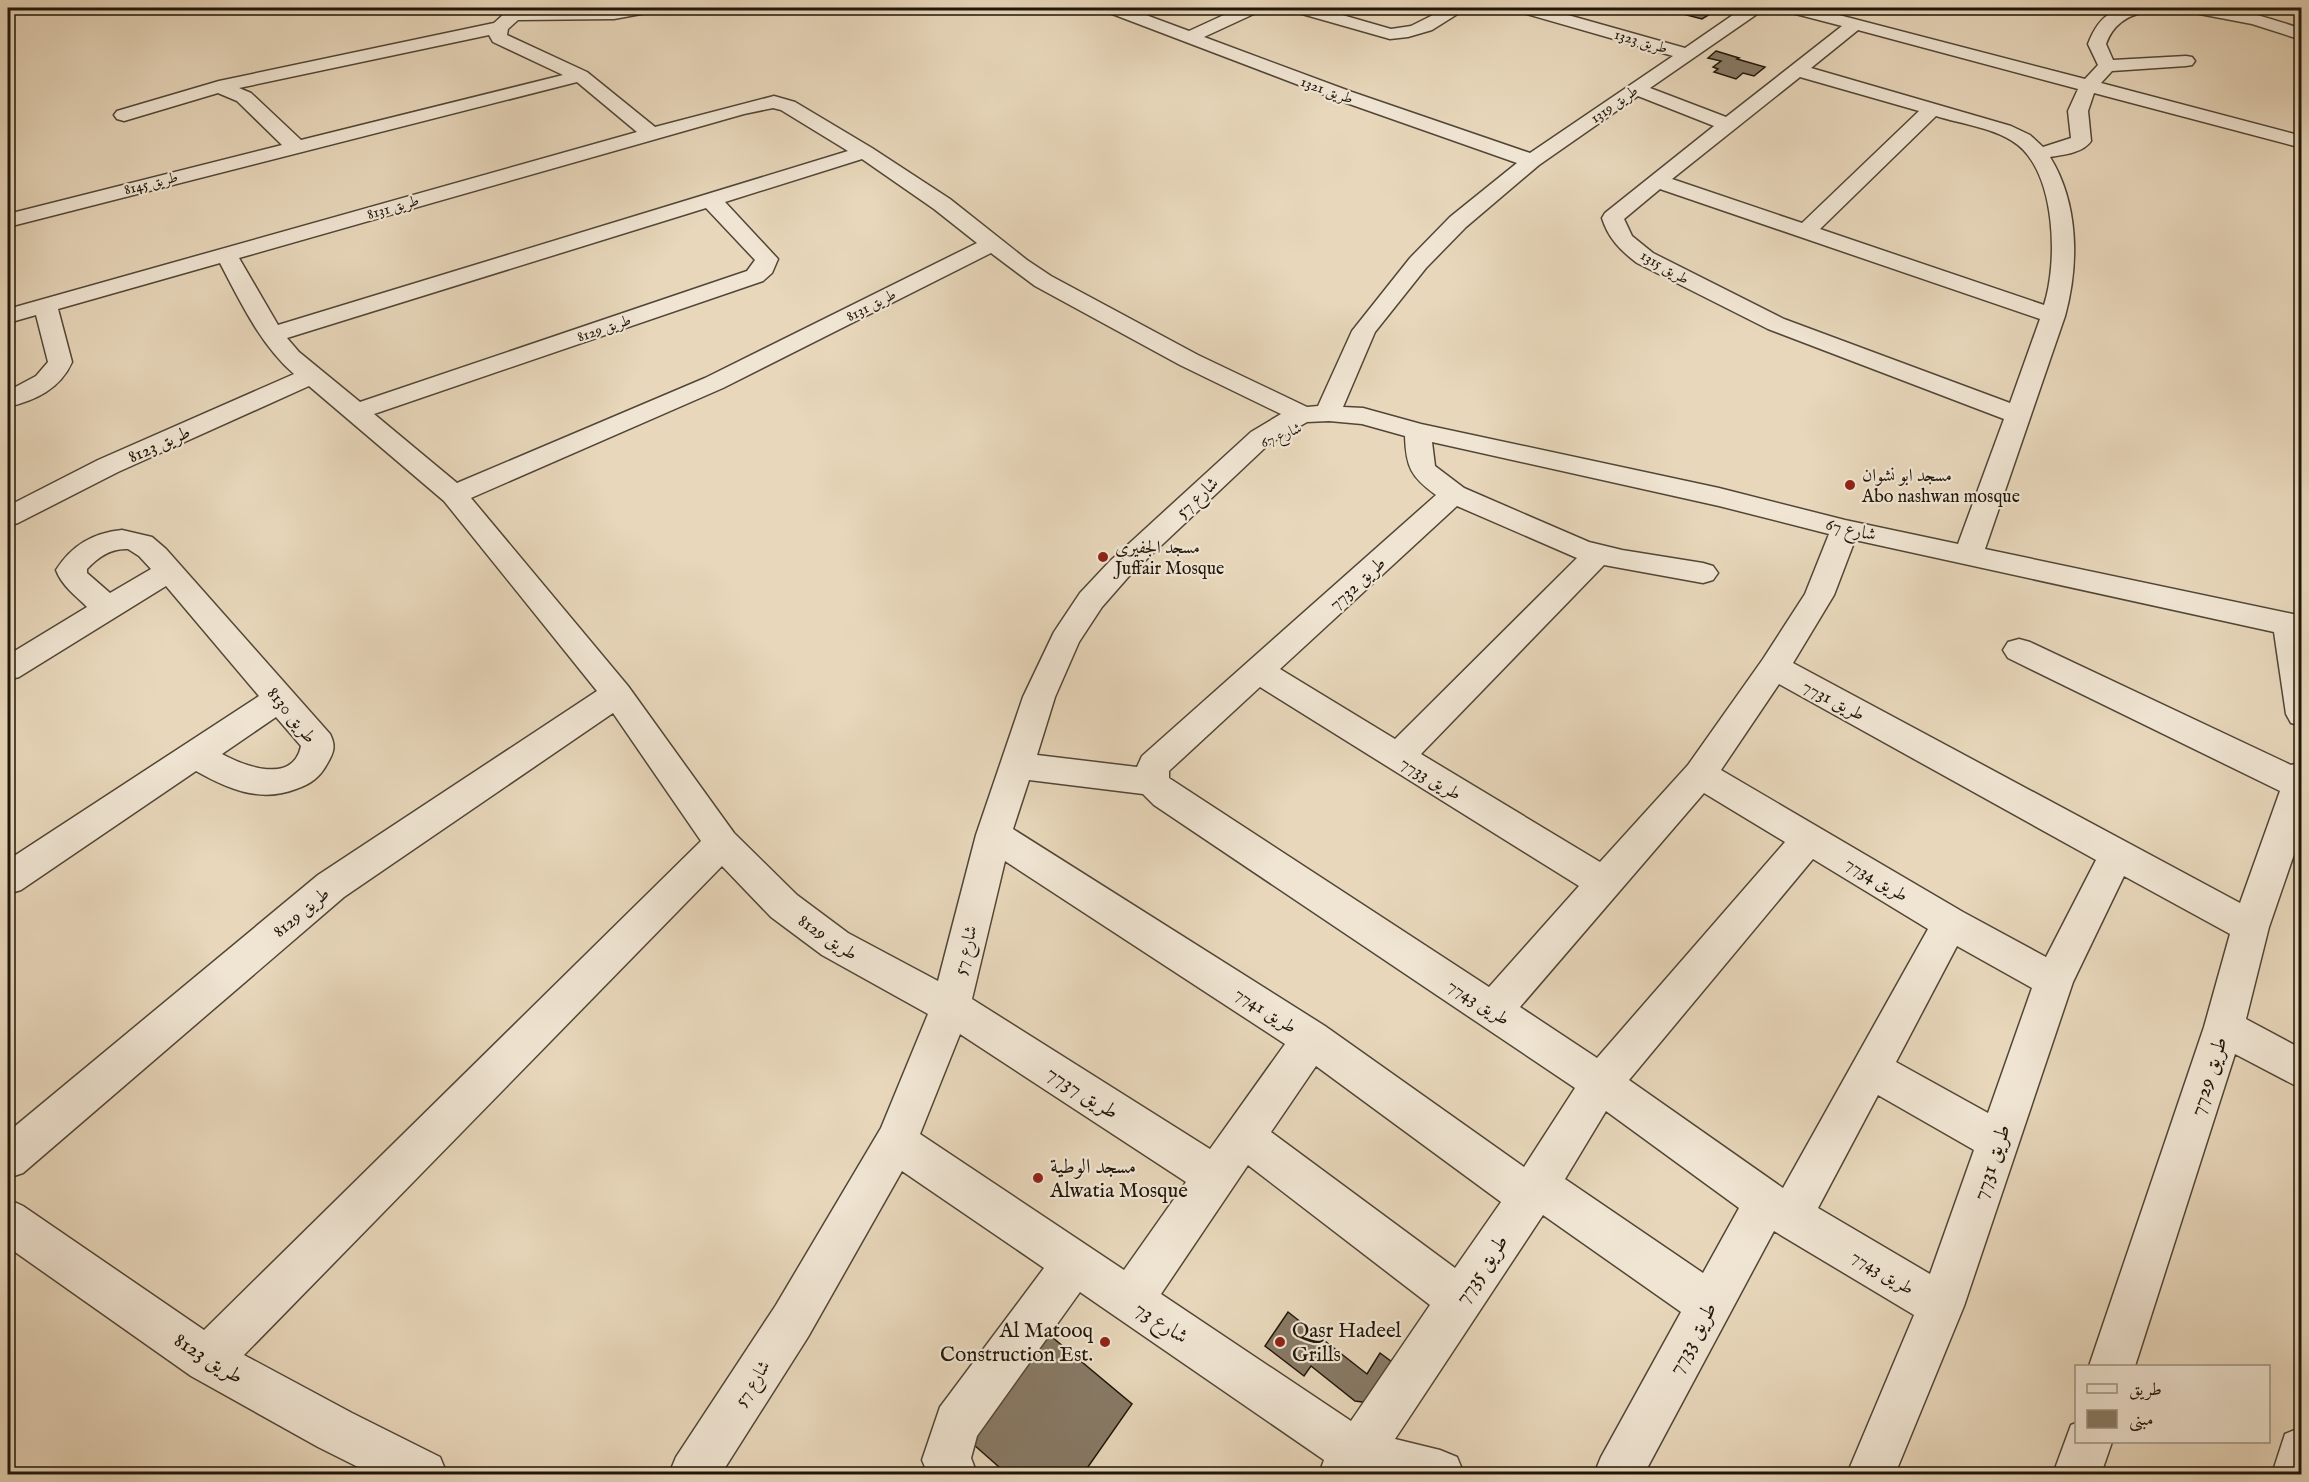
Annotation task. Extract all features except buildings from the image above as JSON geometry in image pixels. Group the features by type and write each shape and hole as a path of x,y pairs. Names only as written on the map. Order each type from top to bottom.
{"street":[{"path":"124,115 219,87 509,16 614,14 646,8"},
{"path":"1113,8 1189,37 1252,8"},
{"path":"1301,8 1390,34 1403,34 1425,27 1458,8"},
{"name":"طريق 1323","path":"1526,8 1687,54"},
{"name":"طريق 1319","path":"1315,415 1364,331 1418,263 1477,206 1532,160 1754,8"},
{"path":"1794,8 2301,142"},
{"path":"2107,66 2097,44 2102,29 2130,9 2139,8"},
{"path":"2195,8 2256,20 2301,35"},
{"path":"509,16 498,34 505,42 580,76 651,134"},
{"name":"طريق 1315","path":"1854,25 1624,207 1614,218 1616,231 1628,245 1645,258 1776,324 2018,415"},
{"name":"طريق 1321","path":"1189,37 1345,96 1532,160"},
{"path":"2038,154 2066,148 2081,141 2082,128 2078,114 2080,101 2089,86 2107,66 2186,61"},
{"path":"1797,70 2004,130 2025,141 2038,154 2050,175 2064,249 2062,283 2053,316 1969,554"},
{"name":"طريق 8145","path":"8,219 580,76"},
{"path":"219,87 244,97 295,146"},
{"path":"1636,89 1727,124"},
{"name":"طريق 8131","path":"8,316 651,134 774,102 788,106 865,152"},
{"path":"1806,231 1932,109"},
{"path":"271,335 865,152 942,204 1043,281 1198,365 1315,415"},
{"path":"1657,181 2053,316"},
{"name":"طريق 8129","path":"356,412 755,276 764,268 766,259 711,200"},
{"name":"طريق 8131","path":"454,495 714,383 992,244"},
{"name":"طريق 8129","path":"226,254 271,335 290,357 454,495 617,694 723,843 784,906 835,944 951,1007"},
{"path":"8,399 38,387 58,370 60,362 45,305"},
{"name":"طريق 8123","path":"8,517 118,462 312,375"},
{"name":"شارع 67","path":"1251,448 1272,429 1315,415 1363,416 1410,429 1719,496 1845,529 2295,625"},
{"name":"شارع 67","path":"1251,448 1268,438 1313,423 1355,421 1410,429"},
{"path":"1410,429 1422,467 1429,477 1454,494 1564,543 1597,555 1703,573"},
{"name":"شارع 57","path":"693,1474 792,1321 896,1142 951,1007 994,835 1039,697 1065,640 1091,600 1120,568 1251,448"},
{"name":"طريق 7732","path":"1260,672 1454,494"},
{"path":"1492,1011 1700,774 1774,667 1819,595 1845,529"},
{"name":"طريق 8130","path":"108,608 74,578 71,570 77,560 103,543 134,540 143,544 318,743 317,753 311,763 300,773 271,784 246,782 195,755"},
{"path":"1397,758 1597,555"},
{"path":"8,669 169,571"},
{"path":"2295,625 2301,714"},
{"name":"طريق 7729","path":"2019,650 2301,780 2250,927 2224,1027 2112,1365"},
{"name":"طريق 7731","path":"1774,667 2250,927"},
{"path":"1017,766 1152,782 1151,773 1154,765 1260,672"},
{"name":"طريق 7733","path":"1260,672 1604,884"},
{"name":"طريق 8129","path":"8,1158 332,886 617,694"},
{"path":"8,879 279,699"},
{"name":"طريق 7734","path":"1700,774 1950,923 2054,981"},
{"name":"طريق 7743","path":"1152,782 1166,795 1601,1083 1778,1210 1941,1306"},
{"name":"طريق 7741","path":"994,835 1311,1039 1533,1191 1710,1305"},
{"name":"طريق 7735","path":"1351,1464 1533,1191 1601,1083 1809,839"},
{"path":"207,1360 723,843"},
{"name":"طريق 7731","path":"1871,1474 1941,1306 2054,981 2116,853"},
{"name":"طريق 7733","path":"1618,1474 1710,1305 1778,1210 1871,1069 1950,923"},
{"name":"طريق 7737","path":"951,1007 1216,1177"},
{"path":"2224,1027 2301,1070"},
{"path":"1130,1300 1311,1039"},
{"path":"1871,1069 1998,1141"},
{"path":"1244,1137 1461,1300"},
{"name":"شارع 73","path":"896,1142 1130,1300 1351,1464 1440,1474"},
{"name":"طريق 8123","path":"8,1221 207,1360 335,1430 423,1474"},
{"path":"953,1474 946,1460 957,1424 1075,1262"},
{"path":"2077,1474 2088,1443"},
{"path":"2296,1474 2301,1451"}],"place":[{"name":"مسجد ابو نشوان Abo nashwan mosque","path":"1850,485"},
{"name":"مسجد الجفيري Juffair Mosque","path":"1103,557"},
{"name":"مسجد الوطية Alwatia Mosque","path":"1038,1178"},
{"name":"Al Matooq Construction Est.","path":"1105,1342"},
{"name":"Qasr Hadeel Grills","path":"1280,1342"}]}
